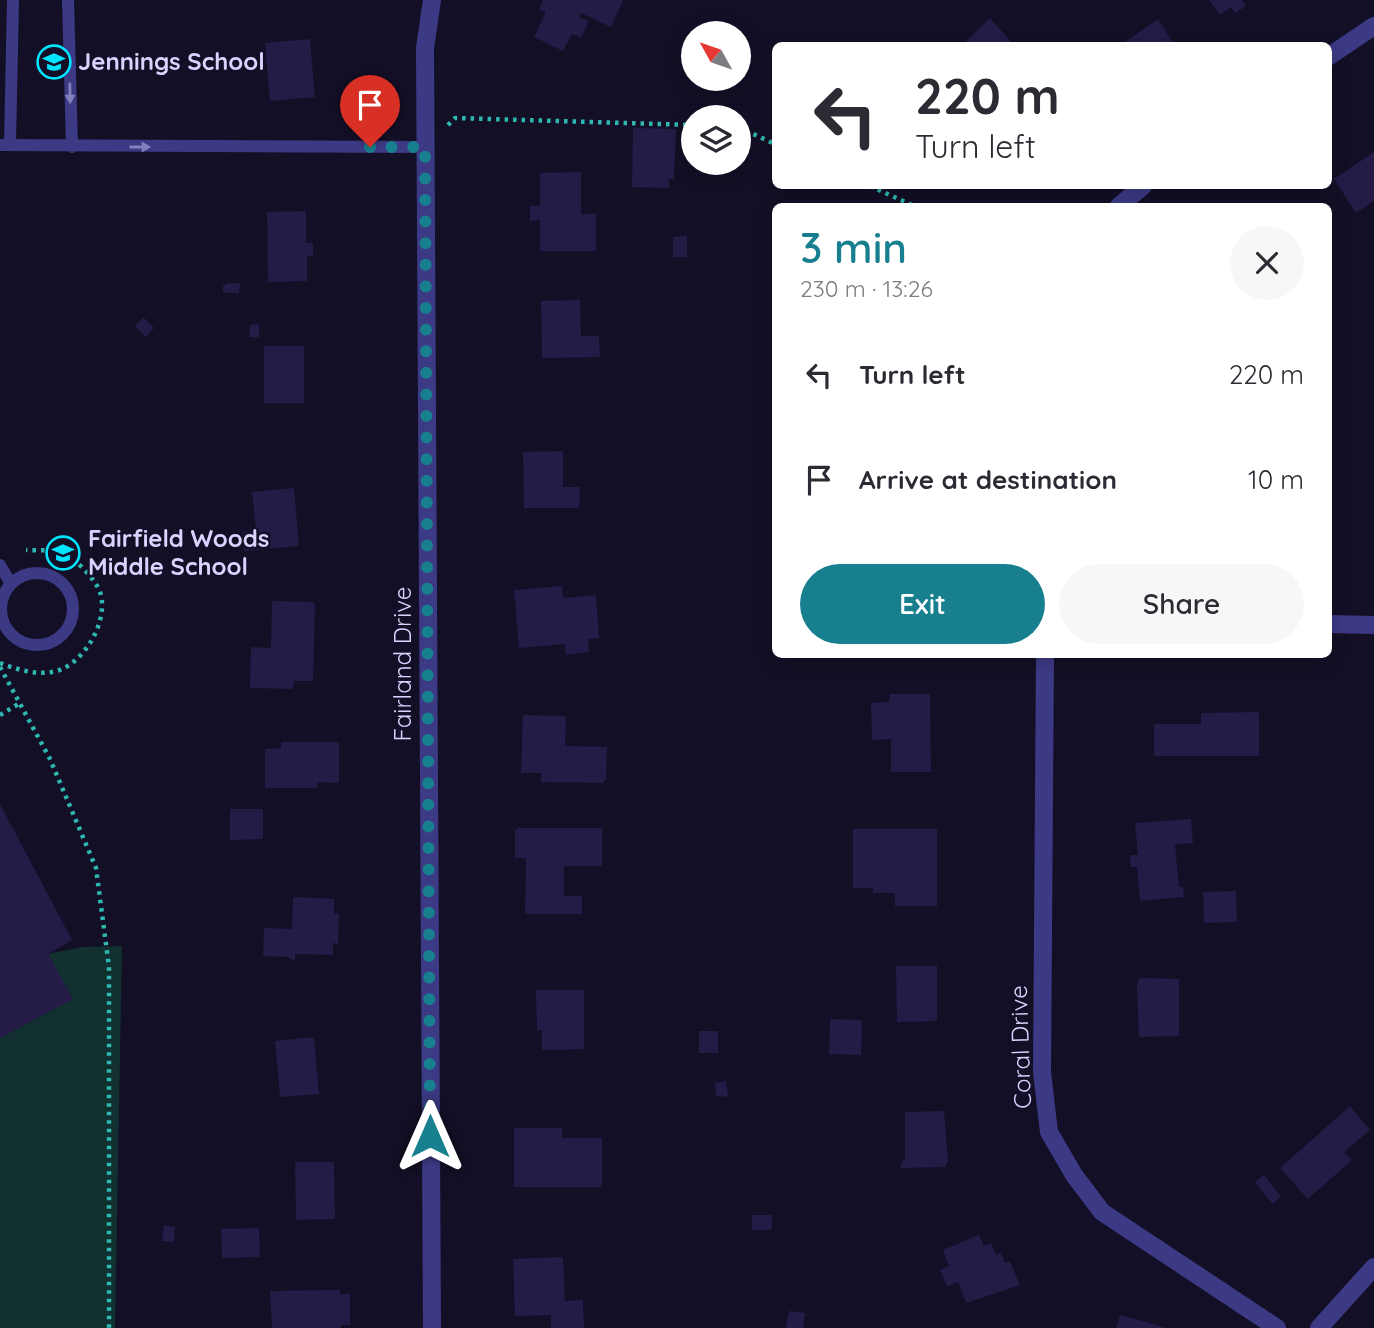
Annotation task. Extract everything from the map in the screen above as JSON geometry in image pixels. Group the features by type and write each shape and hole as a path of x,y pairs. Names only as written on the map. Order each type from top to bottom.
{"street":[{"name":"Fairland Drive","path":"432,0 425,48 432,1328"},
{"path":"1332,54 1374,26"},
{"path":"1123,203 1139,189"},
{"path":"1332,624 1374,625"},
{"name":"Coral Drive","path":"1045,658 1042,1072 1049,1132 1074,1175 1102,1212 1277,1328"},
{"path":"1320,1328 1374,1267"}],"lane":[{"path":"13,0 5,144 72,147 425,147"},
{"path":"68,0 72,147"},
{"path":"0,565 11,584"},
{"path":"32,574 55,578 64,586 72,607 66,630 47,644 35,645 13,637 2,617 4,594 11,584 32,574"}],"path":[{"path":"751,133 772,143"},
{"path":"877,189 907,203"},
{"path":"0,665 20,671 52,673 71,665 92,641 100,612 100,592 63,553 26,550"},
{"path":"0,665 50,759 96,868 109,967 109,1328"},
{"path":"0,715 20,704"}],"green space":[{"path":"122,946 115,1328 0,1328 0,1038 72,999 48,954 82,947"}],"building":[{"path":"543,0 623,0 611,27 581,13 579,17 589,21 581,38 572,34 563,51 534,37 546,12 539,9"},
{"path":"1209,0 1242,0 1246,6 1235,13 1231,7 1220,15"},
{"path":"990,18 1011,42 967,42"},
{"path":"1158,19 1172,42 1125,42"},
{"path":"310,39 315,97 270,101 265,43"},
{"path":"633,128 676,129 674,179 669,179 669,188 632,187"},
{"path":"1374,152 1374,201 1356,213 1334,179"},
{"path":"581,172 581,214 596,214 596,251 540,251 540,220 530,221 530,206 540,206 540,173"},
{"path":"306,211 306,243 313,243 313,256 307,256 307,281 268,282 267,212"},
{"path":"687,236 687,257 673,257 673,237"},
{"path":"240,283 239,293 223,293 223,286"},
{"path":"580,300 581,336 599,336 600,357 542,358 541,301"},
{"path":"143,317 154,328 146,337 135,326"},
{"path":"259,324 259,338 249,337 250,325"},
{"path":"264,346 304,346 304,403 264,403"},
{"path":"563,451 563,487 580,487 579,508 524,508 523,452"},
{"path":"294,488 299,546 244,551 242,532 256,530 252,492"},
{"path":"562,586 563,598 596,595 599,638 588,639 589,652 566,655 565,644 519,648 514,590"},
{"path":"272,601 313,602 315,605 313,681 294,681 293,689 250,688 251,647 271,648"},
{"path":"890,694 930,694 931,772 891,772 891,739 872,740 871,703 889,702"},
{"path":"1259,712 1259,756 1154,756 1154,724 1201,724 1201,713"},
{"path":"523,715 566,716 565,746 607,747 606,779 603,783 541,782 541,773 521,773"},
{"path":"281,742 339,742 339,783 317,782 317,788 265,788 265,749 281,748"},
{"path":"0,804 72,940 48,954 73,999 0,1038"},
{"path":"230,809 263,809 263,839 230,840"},
{"path":"1191,819 1193,843 1175,844 1179,887 1183,887 1184,897 1140,901 1137,867 1131,867 1130,855 1138,855 1135,823"},
{"path":"602,828 602,866 564,866 564,896 582,896 582,914 525,914 526,858 515,858 515,830"},
{"path":"853,829 937,829 937,906 895,906 895,893 873,893 873,888 853,888"},
{"path":"1236,891 1237,922 1204,923 1203,892"},
{"path":"293,897 334,899 334,914 339,913 338,944 333,943 333,955 295,954 295,961 287,957 263,956 264,928 292,929"},
{"path":"896,966 937,966 937,1021 897,1022"},
{"path":"1139,978 1179,979 1179,1036 1139,1037"},
{"path":"536,990 584,990 584,1049 542,1050 542,1030 537,1031"},
{"path":"830,1019 862,1020 861,1055 829,1054"},
{"path":"699,1031 718,1031 718,1053 699,1053"},
{"path":"314,1037 319,1094 280,1097 275,1041"},
{"path":"726,1081 728,1097 716,1096 715,1083"},
{"path":"1350,1106 1370,1130 1344,1152 1352,1160 1308,1199 1280,1168"},
{"path":"944,1111 948,1161 945,1167 900,1168 905,1159 905,1112"},
{"path":"514,1128 562,1128 562,1138 602,1138 602,1187 514,1187"},
{"path":"295,1162 334,1162 335,1219 296,1220"},
{"path":"1264,1175 1281,1197 1272,1204 1255,1182"},
{"path":"752,1215 772,1215 770,1230 752,1230"},
{"path":"164,1225 175,1227 174,1242 162,1241"},
{"path":"259,1228 260,1257 222,1258 221,1229"},
{"path":"979,1235 984,1246 991,1243 996,1255 1001,1252 1005,1263 1010,1261 1020,1285 966,1303 958,1282 947,1286 940,1270 949,1266 943,1250"},
{"path":"563,1257 565,1301 583,1300 584,1328 551,1328 551,1315 515,1316 513,1259"},
{"path":"340,1290 340,1294 350,1294 350,1325 341,1325 341,1328 272,1328 270,1291"},
{"path":"789,1311 805,1313 803,1328 786,1328"},
{"path":"1120,1315 1164,1327 1164,1328 1116,1328"}],"place":[{"name":"Jennings School","path":"54,62"},
{"name":"Fairfield Woods Middle School","path":"63,553"}],"route":[{"path":"370,147 425,147 430,1136"}]}
